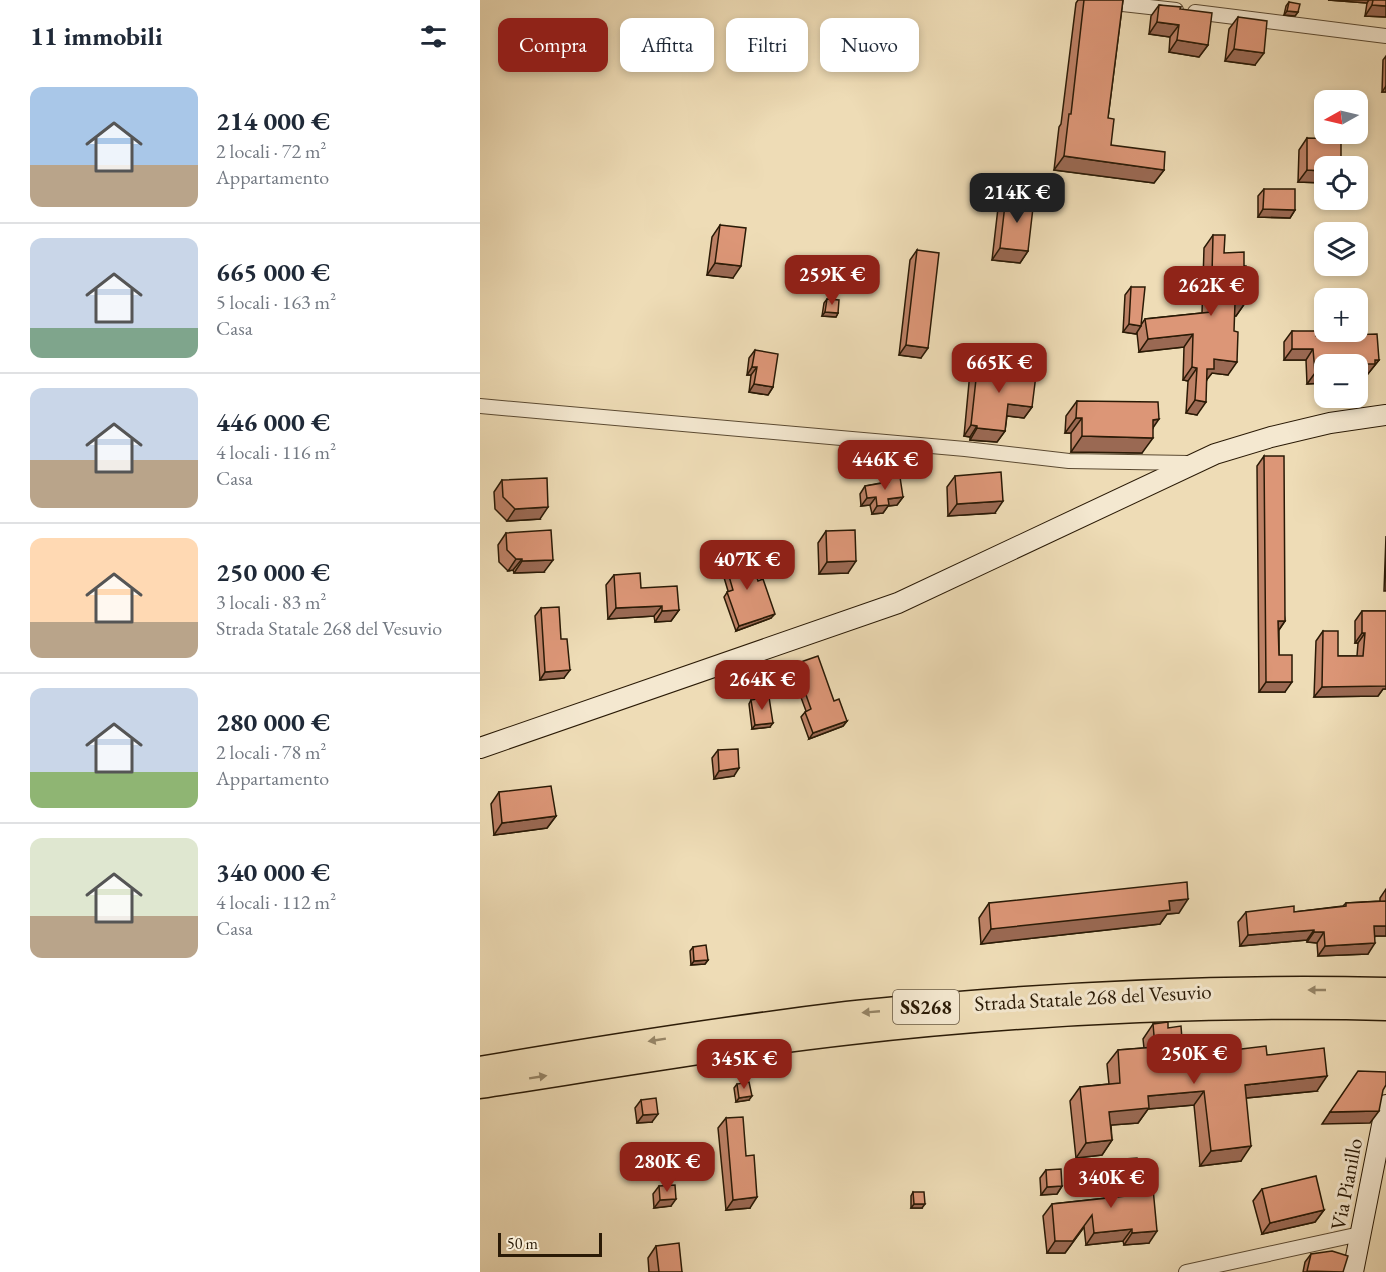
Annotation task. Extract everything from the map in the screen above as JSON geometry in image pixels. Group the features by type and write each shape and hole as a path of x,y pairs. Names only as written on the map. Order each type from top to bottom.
{"highway":[{"name":"Strada Statale 268 del Vesuvio","path":"480,1069 718,1031 849,1014 1077,995 1200,990 1381,999"},
{"name":"Strada Statale 268 del Vesuvio","path":"480,1086 720,1048 852,1031 1078,1013 1381,999"}],"street":[{"path":"1099,1 1386,36"},
{"path":"480,406 965,448 1069,461 1194,463"},
{"path":"480,748 898,603 1215,454 1271,437 1330,423 1386,415"},
{"name":"Via Pianillo","path":"1353,1272 1386,1105"},
{"path":"1186,1272 1360,1234"}],"building":[{"path":"1084,0 1123,0 1108,118 1114,119 1111,145 1165,152 1164,170 1064,156"},
{"path":"1373,0 1386,0 1386,6 1372,5"},
{"path":"1289,2 1300,4 1298,12 1287,11"},
{"path":"1159,5 1212,13 1208,45 1177,40 1179,25 1157,22"},
{"path":"1238,17 1267,21 1264,53 1234,49"},
{"path":"1307,138 1314,138 1314,144 1341,144 1341,156 1314,156 1314,170 1307,170"},
{"path":"1264,189 1295,189 1295,210 1263,209"},
{"path":"1006,196 1034,199 1028,251 1000,248"},
{"path":"720,225 746,228 741,266 715,263"},
{"path":"1213,235 1225,235 1224,253 1244,252 1245,303 1235,303 1234,331 1238,332 1237,362 1214,359 1214,369 1207,369 1206,402 1195,400 1197,368 1192,367 1193,334 1148,339 1145,319 1211,312"},
{"path":"917,250 939,253 928,348 906,345"},
{"path":"1131,287 1145,287 1141,326 1129,324"},
{"path":"827,299 839,300 838,313 825,312"},
{"path":"1292,331 1314,331 1314,342 1368,342 1368,334 1377,334 1379,360 1375,360 1375,364 1368,364 1368,354 1314,354 1314,361 1313,349 1292,349"},
{"path":"755,350 778,354 773,387 754,384 757,367 752,367"},
{"path":"978,361 1012,365 1012,372 1036,375 1032,407 1008,404 1005,431 977,428 971,425"},
{"path":"1077,401 1158,402 1159,419 1153,420 1153,438 1082,436 1082,418 1076,418"},
{"path":"1264,456 1284,456 1285,621 1278,621 1279,655 1292,655 1292,682 1266,682"},
{"path":"1001,472 1003,501 957,504 955,476"},
{"path":"900,477 903,497 888,499 889,505 877,506 876,497 867,498 865,486 889,482 888,479"},
{"path":"547,478 548,507 515,509 503,497 502,480"},
{"path":"551,530 553,560 522,561 522,559 516,559 507,550 506,533"},
{"path":"855,530 856,561 827,562 826,531"},
{"path":"749,552 758,581 763,579 775,614 739,626 727,592 733,590 724,559"},
{"path":"640,573 641,588 677,586 679,610 662,611 662,606 616,608 614,575"},
{"path":"559,607 561,639 567,639 570,670 545,672 541,608"},
{"path":"1362,611 1386,611 1386,686 1322,687 1323,631 1338,631 1338,656 1363,656 1365,633 1362,633"},
{"path":"818,656 834,701 839,699 847,721 813,733 805,712 811,709 795,664"},
{"path":"769,697 773,723 755,725 751,700"},
{"path":"738,749 739,768 719,771 718,750"},
{"path":"551,786 556,816 502,823 499,792"},
{"path":"1187,882 1188,899 1169,901 1170,910 991,929 989,903"},
{"path":"1386,901 1386,926 1374,926 1375,943 1325,946 1324,932 1314,932 1314,930 1248,935 1246,912 1294,906 1294,912 1346,906 1346,903"},
{"path":"706,945 708,960 694,961 693,947"},
{"path":"1168,1022 1168,1028 1181,1026 1184,1066 1226,1062 1225,1051 1266,1046 1267,1055 1324,1048 1327,1076 1245,1085 1251,1146 1211,1151 1204,1091 1148,1096 1149,1108 1109,1112 1112,1140 1086,1143 1080,1087 1120,1083 1118,1050 1155,1047 1153,1024"},
{"path":"1358,1071 1386,1072 1386,1085 1379,1111 1330,1112"},
{"path":"749,1082 752,1096 739,1098 737,1084"},
{"path":"656,1098 658,1114 643,1115 641,1100"},
{"path":"743,1117 746,1156 754,1155 757,1197 733,1200 726,1118"},
{"path":"1137,1158 1138,1168 1151,1167 1157,1231 1132,1233 1132,1229 1094,1233 1092,1215 1073,1241 1055,1241 1052,1204 1135,1195 1133,1177 1126,1178 1125,1159"},
{"path":"1061,1169 1062,1186 1047,1187 1046,1170"},
{"path":"1316,1176 1324,1210 1270,1223 1262,1189"},
{"path":"675,1185 676,1199 660,1200 659,1186"},
{"path":"913,1192 924,1192 925,1204 914,1204"},
{"path":"679,1243 682,1272 659,1272 656,1246"},
{"path":"1332,1251 1348,1256 1343,1272 1307,1271 1311,1254"}]}
